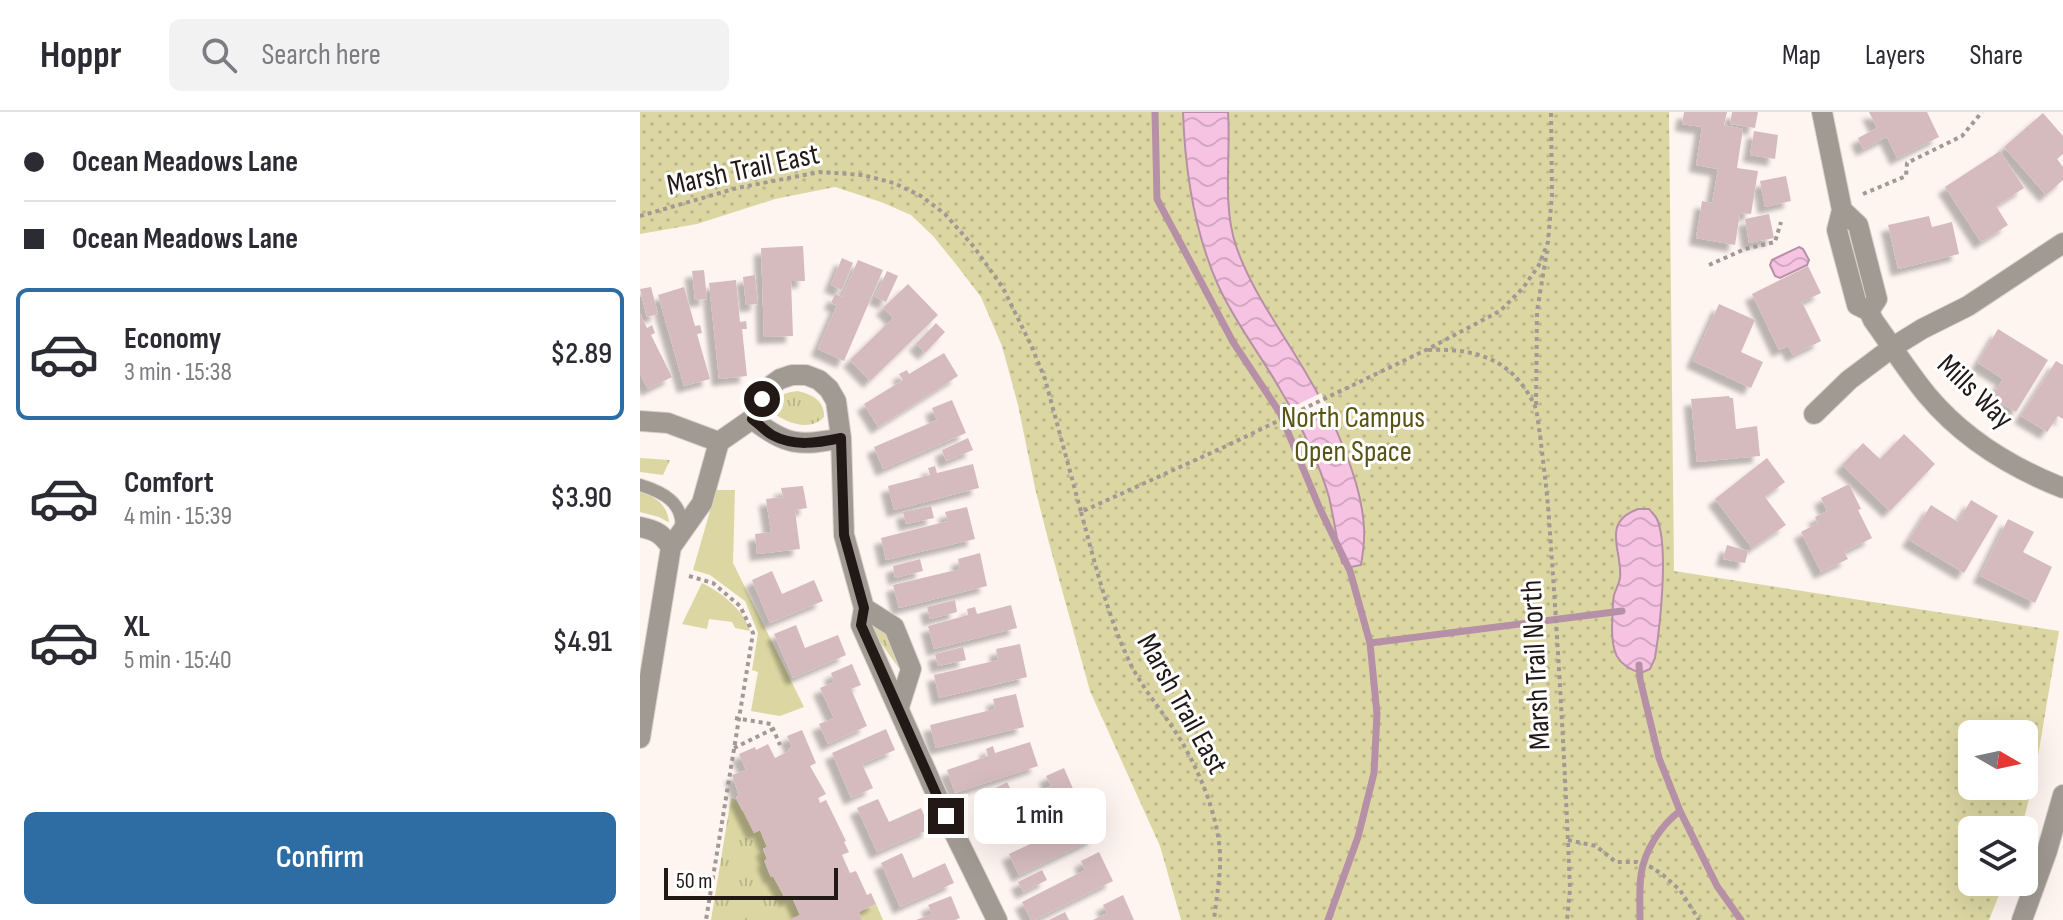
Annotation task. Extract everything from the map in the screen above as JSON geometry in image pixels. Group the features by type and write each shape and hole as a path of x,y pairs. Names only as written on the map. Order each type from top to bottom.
{"street":[{"name":"Mills Way","path":"1822,112 1842,210 1837,230 1857,305 1869,311 1928,396 1969,436 2019,469 2063,488"},
{"path":"1814,414 1849,380 1893,347 1968,306 2063,243"},
{"path":"640,738 671,547 702,503 719,442 752,419 769,387 780,379 806,375 819,380 836,401 841,438 844,535 864,608 861,625 946,816 997,920"},
{"path":"752,419 773,435 798,443 821,443 841,438"},
{"path":"640,421 668,423 719,442"},
{"path":"640,527 663,535 671,547"},
{"path":"864,608 894,627 911,669 899,707"},
{"path":"2022,920 2055,853 2063,795"}],"lane":[{"path":"640,485 664,494 679,510 681,530 671,547"}],"path":[{"name":"Marsh Trail North","path":"1551,112 1552,195 1537,311 1536,408 1553,568 1570,889 1567,920"},
{"path":"1863,194 1906,176 1907,163 1962,136 1982,112"},
{"name":"Marsh Trail East","path":"640,216 737,188 820,172 863,175 894,183 921,196 945,214 974,247 1003,288 1045,379 1101,589 1130,662 1180,739 1205,787 1215,822 1221,863 1214,920"},
{"path":"1709,265 1745,249 1775,242 1781,222"},
{"name":"Marsh Trail North","path":"1081,512 1224,447 1500,311 1523,288 1539,265 1548,242"},
{"name":"Marsh Trail North","path":"1426,350 1447,349 1491,358 1523,386 1536,408"},
{"path":"687,575 713,583 740,606 753,633 706,920"},
{"path":"737,718 771,724 780,745"},
{"path":"734,748 773,729"},
{"path":"1568,840 1596,846 1616,862 1637,862 1651,867 1680,890 1699,920"}],"green space":[{"name":"North Campus Open Space","path":"640,112 1669,112 1674,571 2059,631 2038,756 2038,720 1958,720 1958,800 2029,800 2025,816 1958,816 1958,896 1998,896 1989,920 1181,920 1160,846 1090,691 1049,543 1002,346 981,297 933,236 911,215 835,187 775,199 697,224 640,234"},
{"path":"797,391 816,399 824,411 824,417 805,425 784,420 772,412 774,402 780,396"},
{"path":"640,458 670,460 663,475 640,472"},
{"path":"716,490 735,490 733,563 804,707 780,716 751,711 758,672 752,670 758,633 745,601 710,575 693,570"},
{"path":"640,491 663,505 668,522 640,512"},
{"path":"702,583 731,602 750,631 735,628 732,622 709,619 707,629 682,624"},
{"path":"872,624 876,624 889,638 901,666 898,667 871,629"},
{"path":"731,798 744,810 754,833 760,830 767,847 763,849 767,859 764,861 771,876 786,900 792,897 800,915 794,920 711,920"},
{"path":"876,904 883,920 862,920 859,912"}],"water":[{"path":"1183,112 1228,112 1229,214 1236,246 1251,281 1319,396 1345,452 1362,510 1364,538 1361,565 1351,567 1342,563 1329,497 1314,457 1288,402 1225,299 1210,264 1192,200"},
{"path":"1799,247 1809,260 1807,265 1780,278 1775,276 1770,265 1772,260"},
{"path":"1638,509 1649,509 1657,519 1663,567 1655,658 1650,669 1641,673 1620,661 1613,643 1612,626 1614,595 1620,578 1616,530 1626,515"}],"pier":[{"path":"1321,393 1327,405 1292,422 1286,410"}],"building":[{"path":"1684,112 1727,112 1724,125 1743,129 1737,168 1758,171 1751,214 1740,213 1735,245 1696,238 1702,201 1712,203 1718,169 1696,165 1702,127 1682,124"},
{"path":"1732,112 1758,112 1755,128 1730,124"},
{"path":"1869,112 1927,112 1939,137 1897,158 1887,137 1863,149 1858,138 1877,128"},
{"path":"2043,113 2063,136 2063,154 2057,159 2063,167 2063,180 2046,195 2004,147"},
{"path":"1754,131 1778,135 1775,159 1750,155"},
{"path":"2000,151 2024,188 1996,206 2008,225 1981,242 1945,187"},
{"path":"1786,176 1791,201 1765,207 1760,181"},
{"path":"1769,214 1774,238 1749,243 1745,219"},
{"path":"1929,216 1932,227 1952,222 1959,254 1898,269 1888,225"},
{"path":"803,246 805,281 791,281 793,336 764,337 761,248"},
{"path":"842,258 853,263 842,290 831,285"},
{"path":"858,260 883,270 844,361 818,349 837,305 831,303 835,294 842,297"},
{"path":"1808,266 1821,293 1802,302 1821,341 1793,355 1788,346 1779,350 1752,294"},
{"path":"704,270 707,299 695,300 692,271"},
{"path":"887,271 898,276 886,302 875,297"},
{"path":"755,275 758,304 746,305 743,277"},
{"path":"736,280 740,322 746,321 747,329 742,329 747,376 719,379 709,283"},
{"path":"908,284 938,315 870,381 850,360 893,318 883,308"},
{"path":"651,287 658,314 647,317 640,289"},
{"path":"684,287 695,326 700,325 702,333 697,334 710,379 684,386 658,295"},
{"path":"1719,304 1755,320 1741,352 1763,362 1751,388 1693,361"},
{"path":"640,314 647,328 652,325 655,333 651,335 672,377 648,389 640,374"},
{"path":"936,323 945,332 925,353 916,344"},
{"path":"1998,329 2048,360 2016,412 1991,398 2003,379 1978,363"},
{"path":"944,353 958,376 878,427 864,404 903,380 899,374 907,370 909,374"},
{"path":"2056,361 2063,365 2063,419 2058,416 2047,432 2021,416"},
{"path":"1733,398 1736,429 1757,426 1760,456 1697,462 1691,399"},
{"path":"952,400 966,433 883,469 874,447 937,420 932,408"},
{"path":"1904,434 1935,464 1890,511 1842,465 1863,443 1880,459"},
{"path":"968,438 973,450 946,461 942,450"},
{"path":"1767,458 1785,482 1765,497 1786,525 1752,548 1715,499"},
{"path":"973,464 979,488 894,510 888,486 930,475 928,468 935,466 937,473"},
{"path":"1849,484 1872,538 1844,552 1848,559 1821,572 1801,532 1818,523 1815,517 1827,511 1821,498"},
{"path":"803,486 807,508 795,510 800,549 757,554 755,534 771,532 766,499 783,497 781,488"},
{"path":"1971,500 1998,516 1964,573 1909,540 1931,505 1958,522"},
{"path":"931,506 934,518 906,524 903,512"},
{"path":"967,507 975,539 886,560 881,538 948,521 945,512"},
{"path":"2008,519 2034,532 2023,552 2052,567 2035,603 1980,576"},
{"path":"1727,545 1748,551 1745,563 1723,559"},
{"path":"980,553 987,586 899,608 893,585 960,569 958,559"},
{"path":"920,559 923,571 895,578 893,566"},
{"path":"772,571 782,594 814,580 823,601 770,623 752,580"},
{"path":"955,600 957,612 930,619 927,607"},
{"path":"1011,605 1017,628 934,649 928,626 968,615 967,609 975,607 977,614"},
{"path":"796,625 805,648 838,635 846,655 793,678 774,634"},
{"path":"1020,644 1027,677 939,698 934,675 998,660 996,649"},
{"path":"963,647 966,660 938,666 935,654"},
{"path":"852,664 861,685 851,689 867,726 828,744 819,724 834,718 820,688 834,682 831,673"},
{"path":"1016,694 1024,727 936,748 930,725 995,709 993,699"},
{"path":"886,729 895,750 862,764 873,788 851,798 832,753"},
{"path":"802,730 816,763 810,766 826,794 818,798 820,803 826,800 846,841 849,852 842,855 850,873 856,871 867,895 871,893 876,904 859,912 862,920 789,920 800,915 792,897 786,900 771,877 764,861 767,859 763,849 767,847 760,830 754,833 736,797 739,796 732,775 746,770 739,754 768,744 775,758 792,747 787,736"},
{"path":"1030,742 1038,766 955,793 947,770 988,756 986,749 993,746 995,753"},
{"path":"1064,768 1077,798 996,832 988,813 1051,786 1046,776"},
{"path":"1007,782 1012,792 988,804 983,794"},
{"path":"878,799 889,822 921,808 930,829 877,852 857,808"},
{"path":"1085,816 1095,838 1019,875 1009,854 1047,836 1044,829 1050,826 1053,832"},
{"path":"1099,852 1113,881 1031,920 1022,902 1085,870 1081,861"},
{"path":"902,853 913,878 945,863 954,883 900,907 881,863"},
{"path":"1042,870 1047,880 1023,892 1018,882"},
{"path":"1123,895 1134,920 1093,920 1107,913 1103,905"},
{"path":"951,896 960,918 916,920 932,914 928,905"},
{"path":"1065,912 1069,920 1049,920"}],"waterway":[{"path":"1155,112 1157,199 1233,342 1280,413 1350,571 1370,643 1377,714 1374,773 1358,837 1328,920"},
{"path":"1370,643 1622,611"},
{"path":"1639,665 1659,758 1680,811 1717,886 1741,920"},
{"path":"1640,920 1640,881 1646,857 1660,831 1680,811"}],"route":[{"path":"762,399 752,419 773,435 812,444 841,438 844,535 864,608 861,625 946,816"}]}
